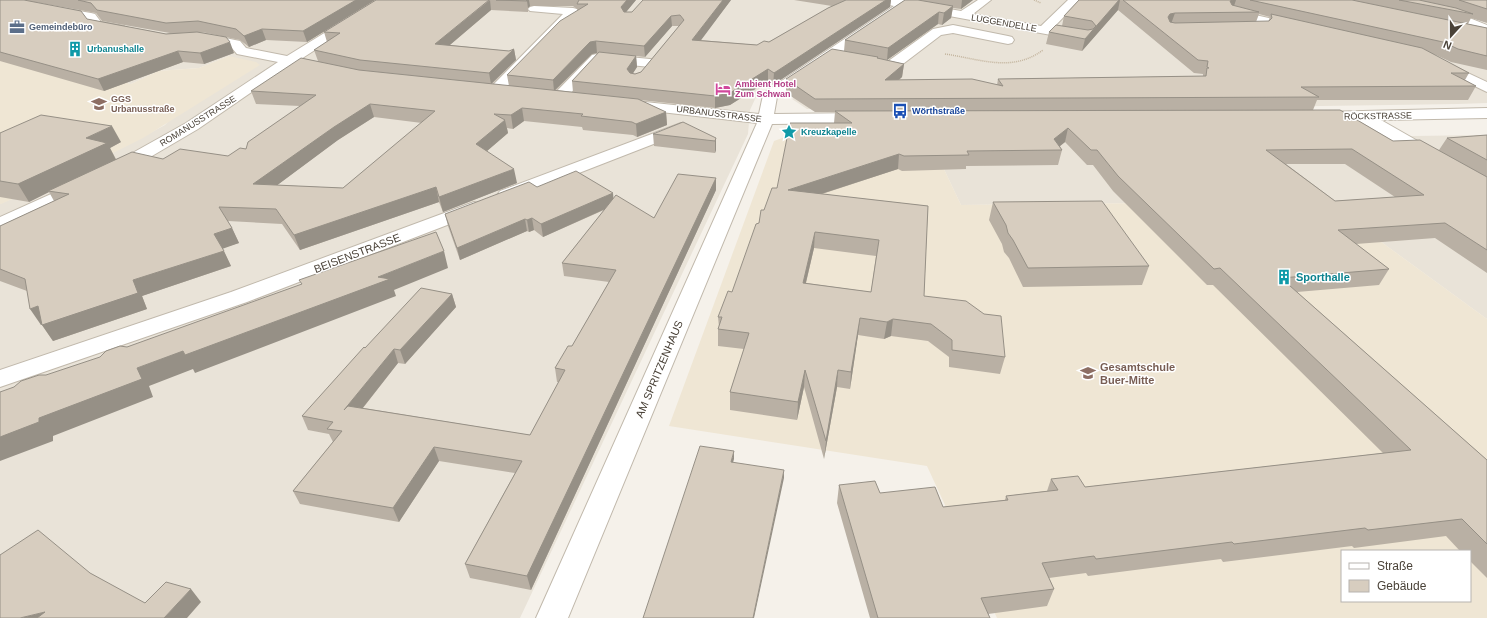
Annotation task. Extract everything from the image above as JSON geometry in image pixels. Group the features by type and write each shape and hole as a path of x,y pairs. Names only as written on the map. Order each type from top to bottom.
{"street":[{"name":"ROMANUSSTRASSE","path":"0,224 99,177 192,126 290,60 386,0"},
{"name":"LUGGENDELLE","path":"878,0 907,2 963,15 1085,37"},
{"name":"LUGGENDELLE","path":"963,15 985,0"},
{"name":"LUGGENDELLE","path":"1044,30 1074,0"},
{"path":"1232,29 1234,1"},
{"path":"880,118 766,119 770,94 907,2"},
{"path":"0,6 30,6 83,16 91,18 97,24 134,32"},
{"path":"480,89 502,91 573,11 534,9"},
{"path":"1428,9 1453,15 1487,29"},
{"path":"1234,14 1311,32"},
{"path":"1248,29 1296,28"},
{"path":"859,61 890,67 937,32 944,30 953,29 1008,40"},
{"path":"186,38 202,37 235,44 242,51 334,70"},
{"path":"640,74 659,52"},
{"path":"828,55 844,58"},
{"path":"559,97 597,58 650,63"},
{"path":"1431,59 1487,88"},
{"name":"URBANUSSTRASSE","path":"619,99 704,116 732,125 750,124 766,119"},
{"name":"RÖCKSTRASSE","path":"1308,117 1364,117 1487,113"},
{"name":"BEISENSTRASSE","path":"0,379 240,297 405,235 704,116"},
{"path":"1364,117 1446,165"},
{"name":"AM SPRITZENHAUS","path":"552,618 766,119"}],"shaded area":[{"path":"0,0 892,0 761,86 750,110 748,134 520,618 0,618 0,204 99,160 165,125 229,56 199,68 158,71 131,84 75,67"},
{"path":"934,0 1276,0 1487,43 1487,103 1175,108 807,109 792,99"},
{"name":"GGS Urbanusstraße","path":"0,53 75,68 131,84 158,71 199,68 229,56 256,62 260,65 143,138 99,160 0,204"},
{"path":"924,127 1308,127 1412,136 1487,135 1487,319 1325,201 961,205"},
{"name":"Gesamtschule Buer-Mitte","path":"924,127 961,205 1325,201 1487,319 1487,618 997,618 927,466 669,426 774,141 810,128"}],"building":[{"path":"0,0 24,0 81,11 87,19 166,34 197,32 226,37 230,42 200,53 178,51 98,79 0,52"},
{"path":"78,0 356,0 303,31 262,29 244,36 236,29 198,21 166,23 97,10 91,3"},
{"path":"376,0 489,0 435,44 509,51 514,49 489,73 360,60 314,50 340,33 324,32"},
{"path":"496,0 526,0 527,1"},
{"path":"579,0 627,0 621,7 624,12 632,12 643,0 723,0 692,40 757,45 764,41 769,42 828,8 846,0 886,0 774,73 768,69 730,93 715,96 572,81 599,52 636,56 627,69 630,73 635,74 641,72 684,20 680,15 671,16 644,46 596,41 590,42 553,80 507,75 560,21 588,4 577,4"},
{"path":"905,0 918,0 953,6 944,13 939,12 888,48 845,40"},
{"path":"1079,0 1119,0 1085,39 1049,32 1056,25 1088,30 1093,29 1096,26 1092,21 1064,16"},
{"path":"1123,0 1233,0 1230,1 1232,5 1259,12 1175,13 1170,14 1168,17 1170,22 1175,23 1269,21 1272,18 1271,14 1422,48 1469,73 1451,73 1476,86 1301,87 1319,97 815,99 786,79 832,49 878,57 877,58 904,64 885,80 972,79 1003,86 998,79 1206,76 1207,68 1209,68 1207,67 1208,61 1198,60"},
{"path":"1250,0 1352,0 1487,28 1487,56 1458,49 1443,42"},
{"path":"1399,0 1419,0 1456,8 1473,14"},
{"path":"1459,0 1487,0 1487,9"},
{"path":"301,58 359,70 638,99 666,112 636,124 632,122 581,116 583,114 522,108 511,115 494,114 505,120 476,144 514,169 439,197 436,187 294,235 276,209 219,207 232,228 214,234 224,251 133,280 138,293 42,325 38,306 30,309 25,279 0,269 0,226 69,194 48,191 132,152 163,159 180,149 228,156 240,148 246,149 248,142 316,95 251,91","holes":["370,104 435,111 343,188 253,184 334,127"]},
{"path":"1340,110 1393,141 1420,140 1487,177 1487,250 1445,223 1338,230 1389,269 1281,278 1487,460 1487,544 1462,519 1368,530 1365,528 1234,544 1232,542 1096,559 1094,556 1042,563 1054,589 981,598 990,618 878,618 839,485 875,481 880,493 935,487 943,507 1008,500 1006,496 1058,490 1051,479 1078,476 1085,487 1411,450 1220,268 1214,269 1118,176 1097,150 1091,150 1068,128 1054,139 1062,150 967,151 969,155 904,156 899,154 788,190 928,206 924,296 966,301 984,314 1001,316 1005,357 952,350 952,340 931,324 893,319 887,322 860,318 851,372 838,370 826,441 805,370 798,402 730,392 749,333 718,329 722,317 718,317 728,291 732,292 756,224 759,223 761,210 764,210 772,188 777,188 790,123 852,123 835,111","holes":["1352,149 1424,195 1335,201 1266,150","815,232 879,240 871,292 803,283"]},
{"path":"41,115 112,126 86,138 107,143 18,184 0,181 0,133"},
{"path":"683,122 716,138 715,141 653,134"},
{"path":"1487,135 1487,160 1447,138"},
{"path":"576,171 613,193 541,224 532,218 527,220 525,219 457,248 445,214 529,182 537,187"},
{"path":"678,174 716,178 527,576 465,564 522,461 434,447 393,508 293,491 342,431 327,429 333,422 302,416 364,347 365,348 421,288 452,294 400,350 394,349 344,410 348,406 530,435 565,370 555,368 568,346 572,346 616,270 562,263 616,195 654,218"},
{"path":"1102,201 1149,266 1028,268 1008,233 1006,225 993,202"},
{"path":"436,232 444,251 378,277 390,279 185,355 183,351 137,368 142,379 39,418 39,422 0,437 0,392 14,387 21,381 39,375 46,375 100,357 106,351 120,346 127,347 302,284 299,280"},
{"path":"700,446 734,451 731,462 784,470 753,618 643,618"},
{"path":"38,530 90,573 145,603 166,582 191,589 164,618 37,618 45,612 20,618 0,618 0,555"}],"place":[{"name":"Gemeindebüro","path":"17,27"},
{"name":"Urbanushalle","path":"75,49"},
{"name":"Ambient Hotel Zum Schwan","path":"723,89"},
{"name":"GGS Urbanusstraße","path":"99,104"},
{"name":"Wörthstraße","path":"900,111"},
{"name":"Kreuzkapelle","path":"789,132"},
{"name":"Sporthalle","path":"1284,277"},
{"name":"Gesamtschule Buer-Mitte","path":"1088,373"}]}
